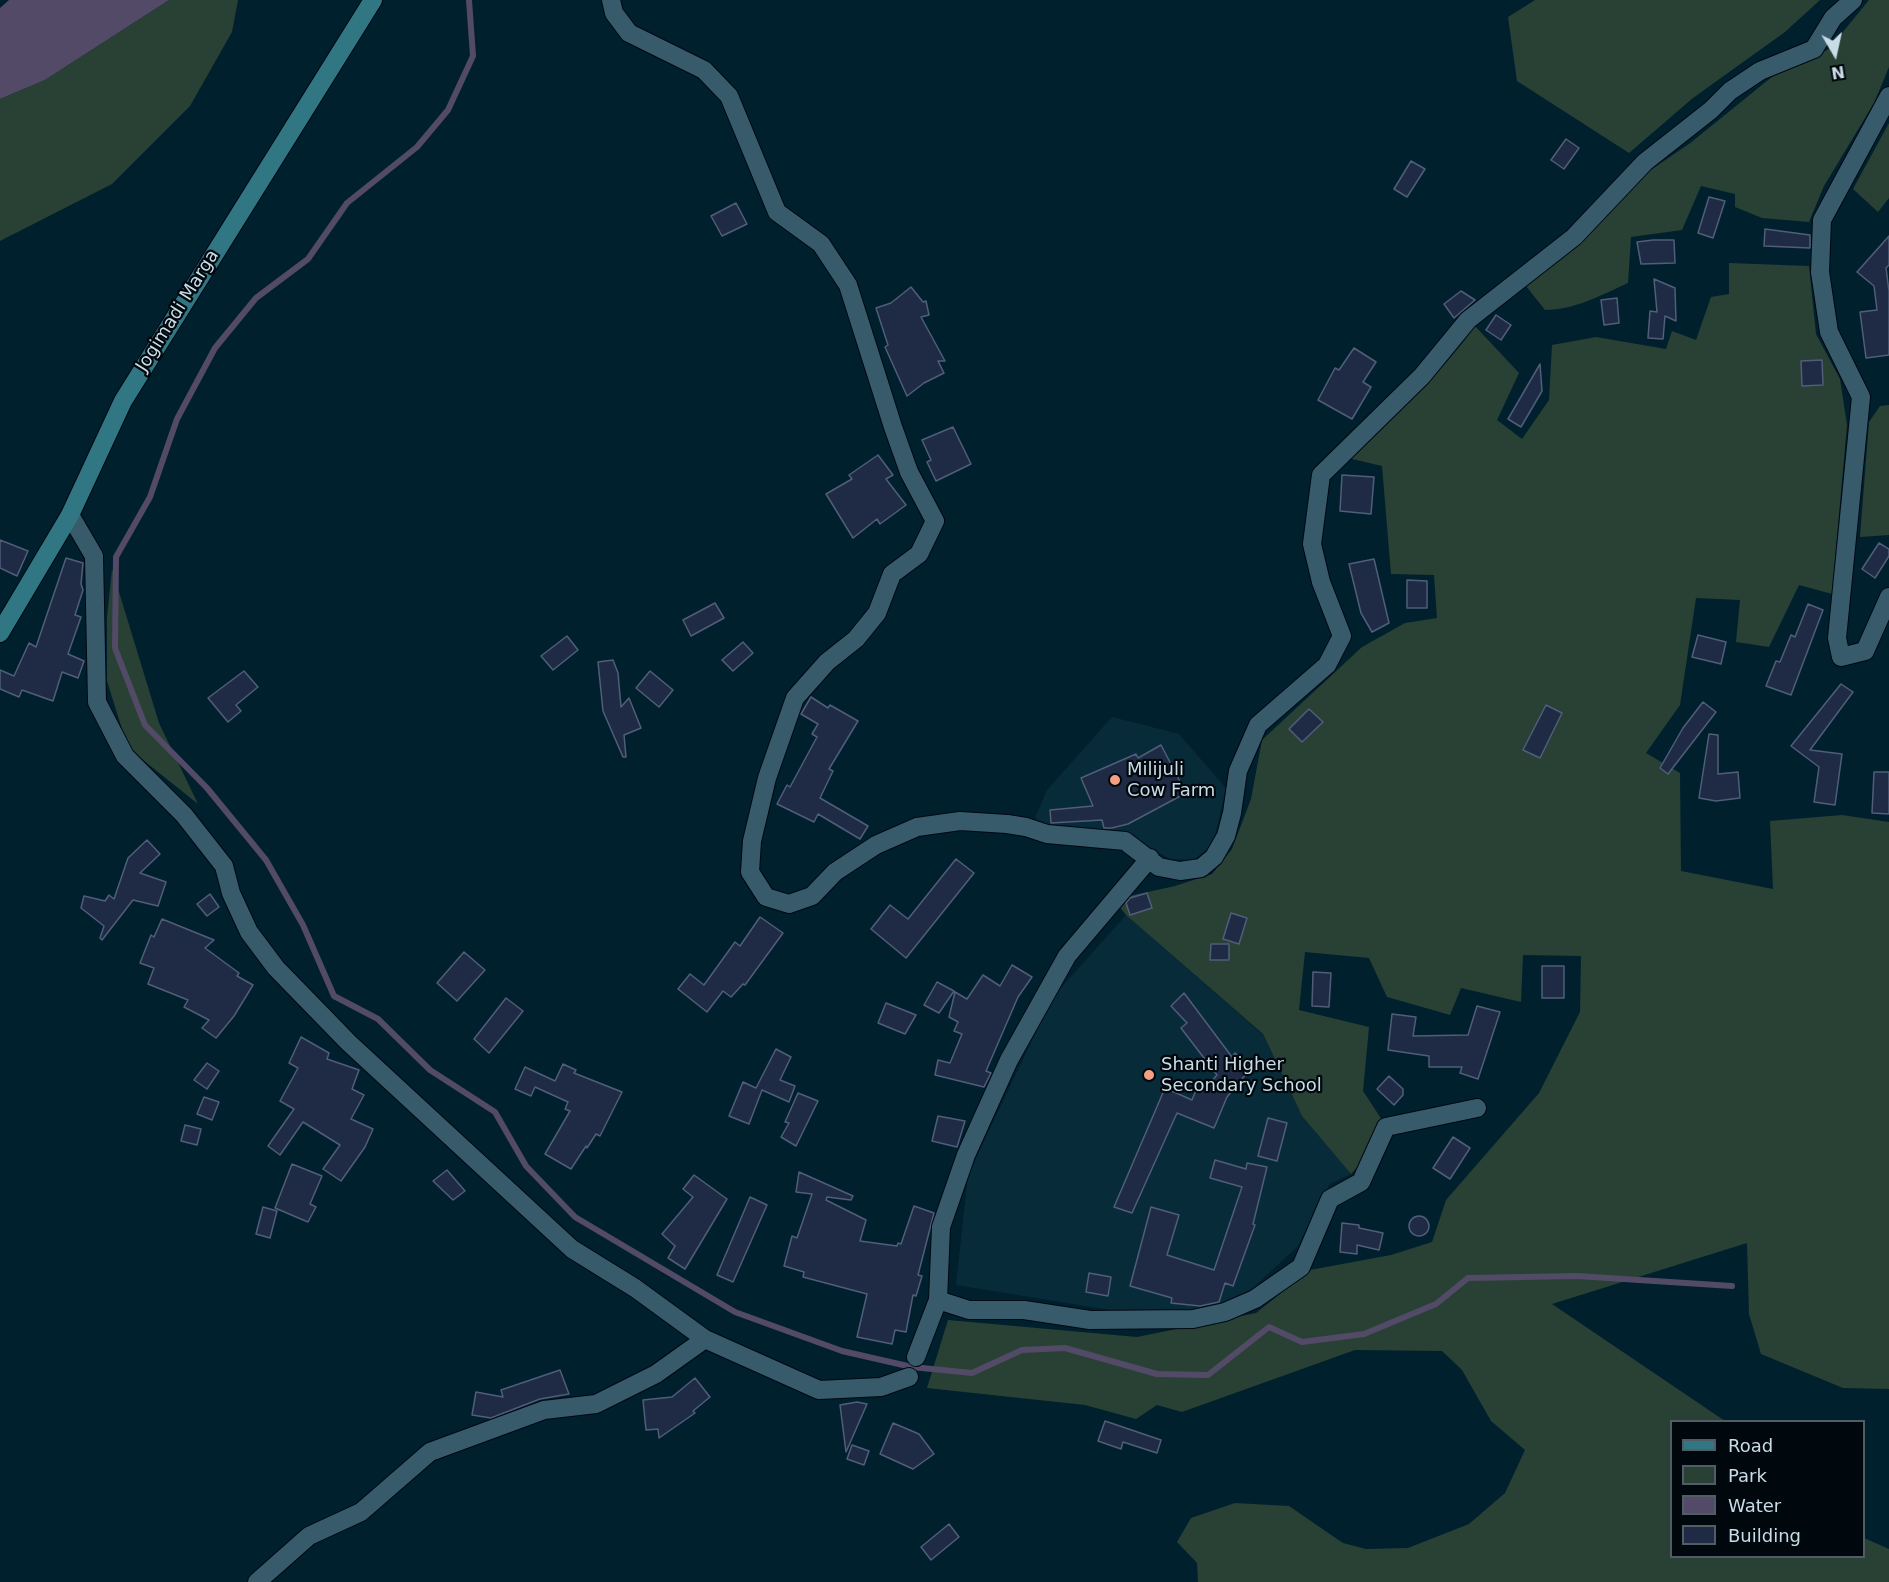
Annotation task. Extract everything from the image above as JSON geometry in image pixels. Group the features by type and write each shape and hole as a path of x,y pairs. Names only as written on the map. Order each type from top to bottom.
{"main road":[{"name":"Jogimadi Marga","path":"0,633 70,516 123,401 373,0"}],"street":[{"path":"610,0 614,13 629,33 704,70 729,96 777,212 820,244 848,285 909,472 935,521 919,554 892,573 877,613 856,639 827,662 795,698 767,777 752,841 750,872 766,897 789,904 812,896 835,872 876,845 917,827 960,822 1007,824 1047,834 1125,841 1159,867 1180,871 1201,868 1214,857 1226,836 1238,771 1258,725 1327,665 1342,636 1321,582 1312,544 1321,475 1422,376 1468,320 1574,237 1645,162 1711,110 1730,91 1760,71 1814,49 1833,18 1853,0"},
{"path":"1889,96 1821,220 1820,272 1829,332 1861,397 1837,638 1841,657 1865,651 1889,597"},
{"path":"70,516 94,556 98,702 125,756 184,815 224,866 231,893 249,932 269,959 356,1050 572,1249 635,1288 705,1340 819,1390 881,1387 909,1377"},
{"path":"916,1357 938,1300 941,1227 966,1155 1009,1060 1067,956 1150,858"},
{"path":"938,1300 969,1311 1023,1310 1090,1320 1193,1319 1225,1312 1255,1299 1301,1266 1330,1199 1361,1182 1386,1127 1477,1108"},
{"path":"257,1582 309,1536 361,1512 430,1452 544,1410 596,1404 656,1374 705,1340"}],"shaded area":[{"path":"1112,717 1179,734 1226,788 1213,845 1193,860 1170,859 1131,837 1043,826 1035,818 1047,790"},
{"name":"Shanti Higher Secondary School","path":"1126,915 1263,1035 1302,1116 1351,1174 1330,1184 1298,1246 1254,1287 1215,1311 1110,1310 956,1285 968,1175 1052,998"}],"green space":[{"path":"169,0 238,0 232,32 190,106 112,184 0,241 0,99 45,80"},
{"path":"1535,0 1820,0 1785,32 1693,98 1629,153 1517,81 1508,17"},
{"path":"1869,0 1889,0 1889,67 1874,103 1824,186 1809,222 1762,218 1735,207 1735,194 1701,186 1682,230 1631,237 1628,283 1577,305 1545,310 1526,286 1596,226 1643,175 1689,144 1773,76 1829,49"},
{"path":"1889,123 1889,198 1878,212 1853,189"},
{"path":"1729,263 1809,266 1816,334 1840,379 1847,425 1832,594 1799,585 1769,647 1736,642 1740,600 1696,598 1680,705 1646,753 1680,773 1681,871 1773,889 1770,821 1842,815 1889,822 1889,1389 1843,1388 1761,1354 1749,1314 1747,1243 1552,1304 1724,1420 1670,1420 1670,1558 1865,1558 1865,1538 1889,1549 1889,1582 1198,1582 1197,1563 1177,1542 1191,1518 1235,1503 1289,1506 1343,1543 1366,1549 1408,1548 1469,1524 1505,1493 1525,1450 1491,1421 1462,1370 1442,1351 1355,1350 1182,1412 1157,1405 1136,1419 1085,1405 927,1388 948,1320 1137,1337 1256,1313 1310,1270 1391,1255 1432,1242 1446,1200 1539,1093 1580,1012 1581,956 1523,955 1521,1002 1461,988 1450,1015 1387,997 1369,958 1305,952 1299,1010 1369,1027 1363,1091 1390,1132 1351,1174 1302,1116 1263,1034 1126,915 1119,906 1125,897 1175,886 1212,874 1232,849 1251,799 1262,740 1362,647 1405,623 1437,618 1434,575 1391,574 1382,466 1348,458 1416,396 1475,326 1519,373 1497,420 1522,439 1549,400 1552,345 1596,337 1666,349 1672,331 1696,340 1711,297 1729,294"},
{"path":"1889,405 1889,535 1860,537 1869,422 1880,406"},
{"path":"112,569 159,723 198,804 128,748 107,681 107,617"}],"water":[{"path":"9,0 169,0 45,80 0,99 0,8"}],"building":[{"path":"1566,139 1579,148 1564,169 1551,160"},
{"path":"1411,161 1425,169 1407,197 1394,189"},
{"path":"1709,197 1725,201 1713,238 1698,233"},
{"path":"736,203 747,224 722,236 711,216"},
{"path":"1765,229 1810,235 1810,248 1764,246"},
{"path":"1889,236 1889,265 1886,268 1889,291 1889,355 1866,358 1860,312 1877,310 1874,286 1857,272"},
{"path":"1674,240 1675,263 1641,264 1637,242"},
{"path":"1654,279 1675,288 1676,321 1665,316 1663,339 1648,338 1650,311 1657,312"},
{"path":"911,287 923,302 926,301 929,315 921,317 945,361 938,361 944,373 924,383 907,396 885,347 888,345 876,308 891,303"},
{"path":"1461,291 1475,300 1454,318 1444,304"},
{"path":"1617,298 1619,323 1604,325 1601,300"},
{"path":"1496,315 1511,325 1501,340 1486,330"},
{"path":"1354,348 1376,362 1363,382 1371,387 1352,419 1318,400 1335,368 1339,370"},
{"path":"1822,360 1823,385 1802,386 1801,361"},
{"path":"1540,364 1542,391 1521,427 1508,419"},
{"path":"953,427 971,464 936,481 927,462 931,460 922,440"},
{"path":"878,455 893,475 886,479 906,505 880,524 877,519 853,538 826,494 852,479 849,475"},
{"path":"1342,475 1374,477 1371,514 1340,511"},
{"path":"0,540 28,551 17,576 0,568"},
{"path":"1879,543 1889,549 1889,556 1875,578 1862,569"},
{"path":"66,558 83,563 81,584 83,590 75,615 81,617 68,654 84,661 78,678 62,672 53,701 22,690 19,697 0,689 0,670 14,676 29,643 36,647"},
{"path":"1374,559 1389,623 1372,632 1361,613 1349,564"},
{"path":"1407,580 1427,581 1427,608 1407,608"},
{"path":"715,603 724,618 691,636 683,620"},
{"path":"1808,604 1823,610 1791,695 1766,686 1776,661 1780,662 1791,635 1795,637"},
{"path":"1698,635 1726,642 1721,664 1692,657"},
{"path":"567,636 578,650 553,670 541,656"},
{"path":"743,642 753,653 733,671 722,660"},
{"path":"613,660 618,673 621,707 629,698 641,728 624,735 626,757 623,757 603,711 598,662"},
{"path":"244,671 258,687 236,705 241,711 228,722 208,698"},
{"path":"650,671 673,690 659,707 636,688"},
{"path":"1841,684 1853,692 1810,750 1842,754 1835,805 1814,802 1819,767 1791,746"},
{"path":"811,697 828,708 830,705 858,721 829,769 833,771 820,798 868,826 860,839 818,814 814,822 777,804 787,785 790,787 817,737 812,734 818,724 801,714"},
{"path":"1703,702 1716,712 1668,774 1660,768 1683,728"},
{"path":"1546,705 1562,713 1540,758 1523,750"},
{"path":"1309,709 1323,722 1302,742 1289,729"},
{"path":"1709,734 1718,735 1718,774 1738,772 1740,798 1716,801 1699,798"},
{"path":"1161,745 1186,793 1128,824 1112,828 1104,828 1102,820 1051,823 1050,810 1093,806 1081,778 1136,754 1138,758"},
{"path":"1874,772 1889,772 1889,814 1872,813"},
{"path":"147,840 160,854 140,873 166,882 158,906 133,900 102,940 100,938 104,926 81,908 84,896 105,901 109,895 114,899 128,858"},
{"path":"956,859 974,873 906,958 871,929 890,905 908,919"},
{"path":"1147,893 1152,908 1130,915 1126,903 1130,898"},
{"path":"210,894 219,907 207,916 197,904"},
{"path":"1231,913 1247,918 1239,944 1223,939"},
{"path":"760,917 783,933 745,985 743,984 731,997 723,991 707,1012 678,989 690,974 704,985 735,942 740,946"},
{"path":"162,919 214,940 205,948 239,973 237,976 253,985 234,1016 216,1038 202,1028 209,1020 184,1007 188,1000 148,984 154,968 140,963 151,935 154,937"},
{"path":"1211,944 1229,944 1229,960 1210,960"},
{"path":"464,952 485,970 457,1001 437,983"},
{"path":"1012,965 1032,977 1018,997 986,1071 991,1073 984,1087 935,1075 938,1060 950,1063 962,1034 954,1031 958,1022 949,1017 955,992 967,999 983,975 1000,986"},
{"path":"1542,966 1564,966 1564,998 1542,998"},
{"path":"1313,972 1331,973 1329,1007 1312,1006"},
{"path":"937,982 954,991 939,1013 924,1005"},
{"path":"1184,993 1232,1057 1235,1053 1252,1067 1227,1097 1214,1128 1177,1113 1132,1213 1114,1207 1165,1088 1192,1100 1196,1090 1202,1092 1217,1075 1181,1028 1187,1023 1171,1006"},
{"path":"506,998 523,1011 489,1053 474,1039"},
{"path":"886,1003 916,1015 905,1034 878,1023"},
{"path":"1477,1006 1500,1012 1478,1079 1460,1073 1462,1067 1429,1067 1429,1056 1388,1050 1392,1014 1416,1017 1413,1036 1468,1035"},
{"path":"301,1037 329,1053 327,1059 359,1070 352,1089 364,1095 351,1119 373,1129 365,1147 341,1181 323,1169 340,1145 303,1122 280,1155 268,1146 294,1109 280,1101 298,1068 289,1063"},
{"path":"776,1049 791,1057 780,1080 795,1086 789,1102 762,1090 749,1124 729,1116 743,1082 756,1088"},
{"path":"207,1063 219,1071 207,1089 194,1080"},
{"path":"563,1064 576,1070 574,1073 622,1092 600,1136 596,1134 571,1169 545,1154 570,1111 565,1109 568,1102 535,1087 531,1096 515,1089 525,1067 555,1081"},
{"path":"1389,1076 1403,1089 1403,1095 1394,1105 1377,1089"},
{"path":"798,1093 818,1101 796,1146 781,1137 789,1123 785,1122"},
{"path":"204,1097 219,1102 212,1120 197,1114"},
{"path":"938,1116 965,1121 957,1147 932,1141"},
{"path":"1268,1118 1287,1123 1277,1161 1258,1156"},
{"path":"185,1125 201,1129 197,1145 181,1141"},
{"path":"1453,1137 1470,1148 1450,1179 1433,1168"},
{"path":"1215,1160 1246,1169 1247,1163 1267,1167 1253,1224 1255,1225 1233,1286 1225,1283 1219,1302 1200,1306 1171,1303 1172,1298 1130,1286 1151,1207 1179,1215 1167,1255 1214,1270 1242,1187 1210,1178"},
{"path":"292,1164 322,1176 310,1204 316,1207 308,1222 275,1208"},
{"path":"447,1170 465,1191 453,1200 433,1181"},
{"path":"799,1172 853,1196 851,1200 827,1197 826,1200 866,1220 860,1241 897,1246 898,1243 901,1244 914,1206 934,1213 918,1275 922,1276 916,1296 913,1295 906,1332 895,1330 892,1344 857,1337 867,1294 803,1277 804,1272 784,1266 792,1236 797,1238 812,1194 796,1192"},
{"path":"694,1175 727,1199 685,1269 668,1258 675,1246 662,1234 693,1197 683,1189"},
{"path":"750,1197 767,1205 733,1282 717,1275"},
{"path":"263,1207 277,1211 270,1238 256,1234"},
{"path":"1419,1216 1426,1219 1429,1226 1426,1233 1419,1236 1412,1233 1409,1226 1412,1219"},
{"path":"1342,1223 1359,1225 1359,1228 1383,1233 1379,1250 1357,1245 1357,1254 1340,1252"},
{"path":"1089,1273 1111,1277 1108,1296 1086,1292"},
{"path":"560,1370 569,1394 540,1399 491,1418 472,1415 476,1392 503,1397 501,1390"},
{"path":"695,1378 710,1397 693,1411 695,1413 659,1438 658,1429 646,1430 643,1400 672,1397"},
{"path":"857,1402 867,1404 846,1452 840,1405"},
{"path":"1105,1421 1161,1440 1157,1453 1123,1442 1121,1449 1098,1441"},
{"path":"893,1423 919,1434 934,1454 913,1469 880,1454"},
{"path":"852,1445 869,1451 864,1465 847,1459"},
{"path":"949,1524 959,1537 931,1560 921,1547"}],"waterway":[{"path":"469,0 473,56 448,110 417,147 347,203 308,259 256,298 215,348 177,419 150,497 116,557 115,648 145,725 207,788 266,860 303,925 334,996 378,1019 430,1070 495,1112 526,1166 575,1217 735,1312 842,1351 912,1367 972,1373 1022,1350 1065,1348 1157,1374 1208,1375 1269,1327 1302,1342 1364,1334 1436,1304 1468,1278 1577,1276 1732,1286"}],"place":[{"name":"Milijuli Cow Farm","path":"1115,780"},
{"name":"Shanti Higher Secondary School","path":"1149,1075"}]}
